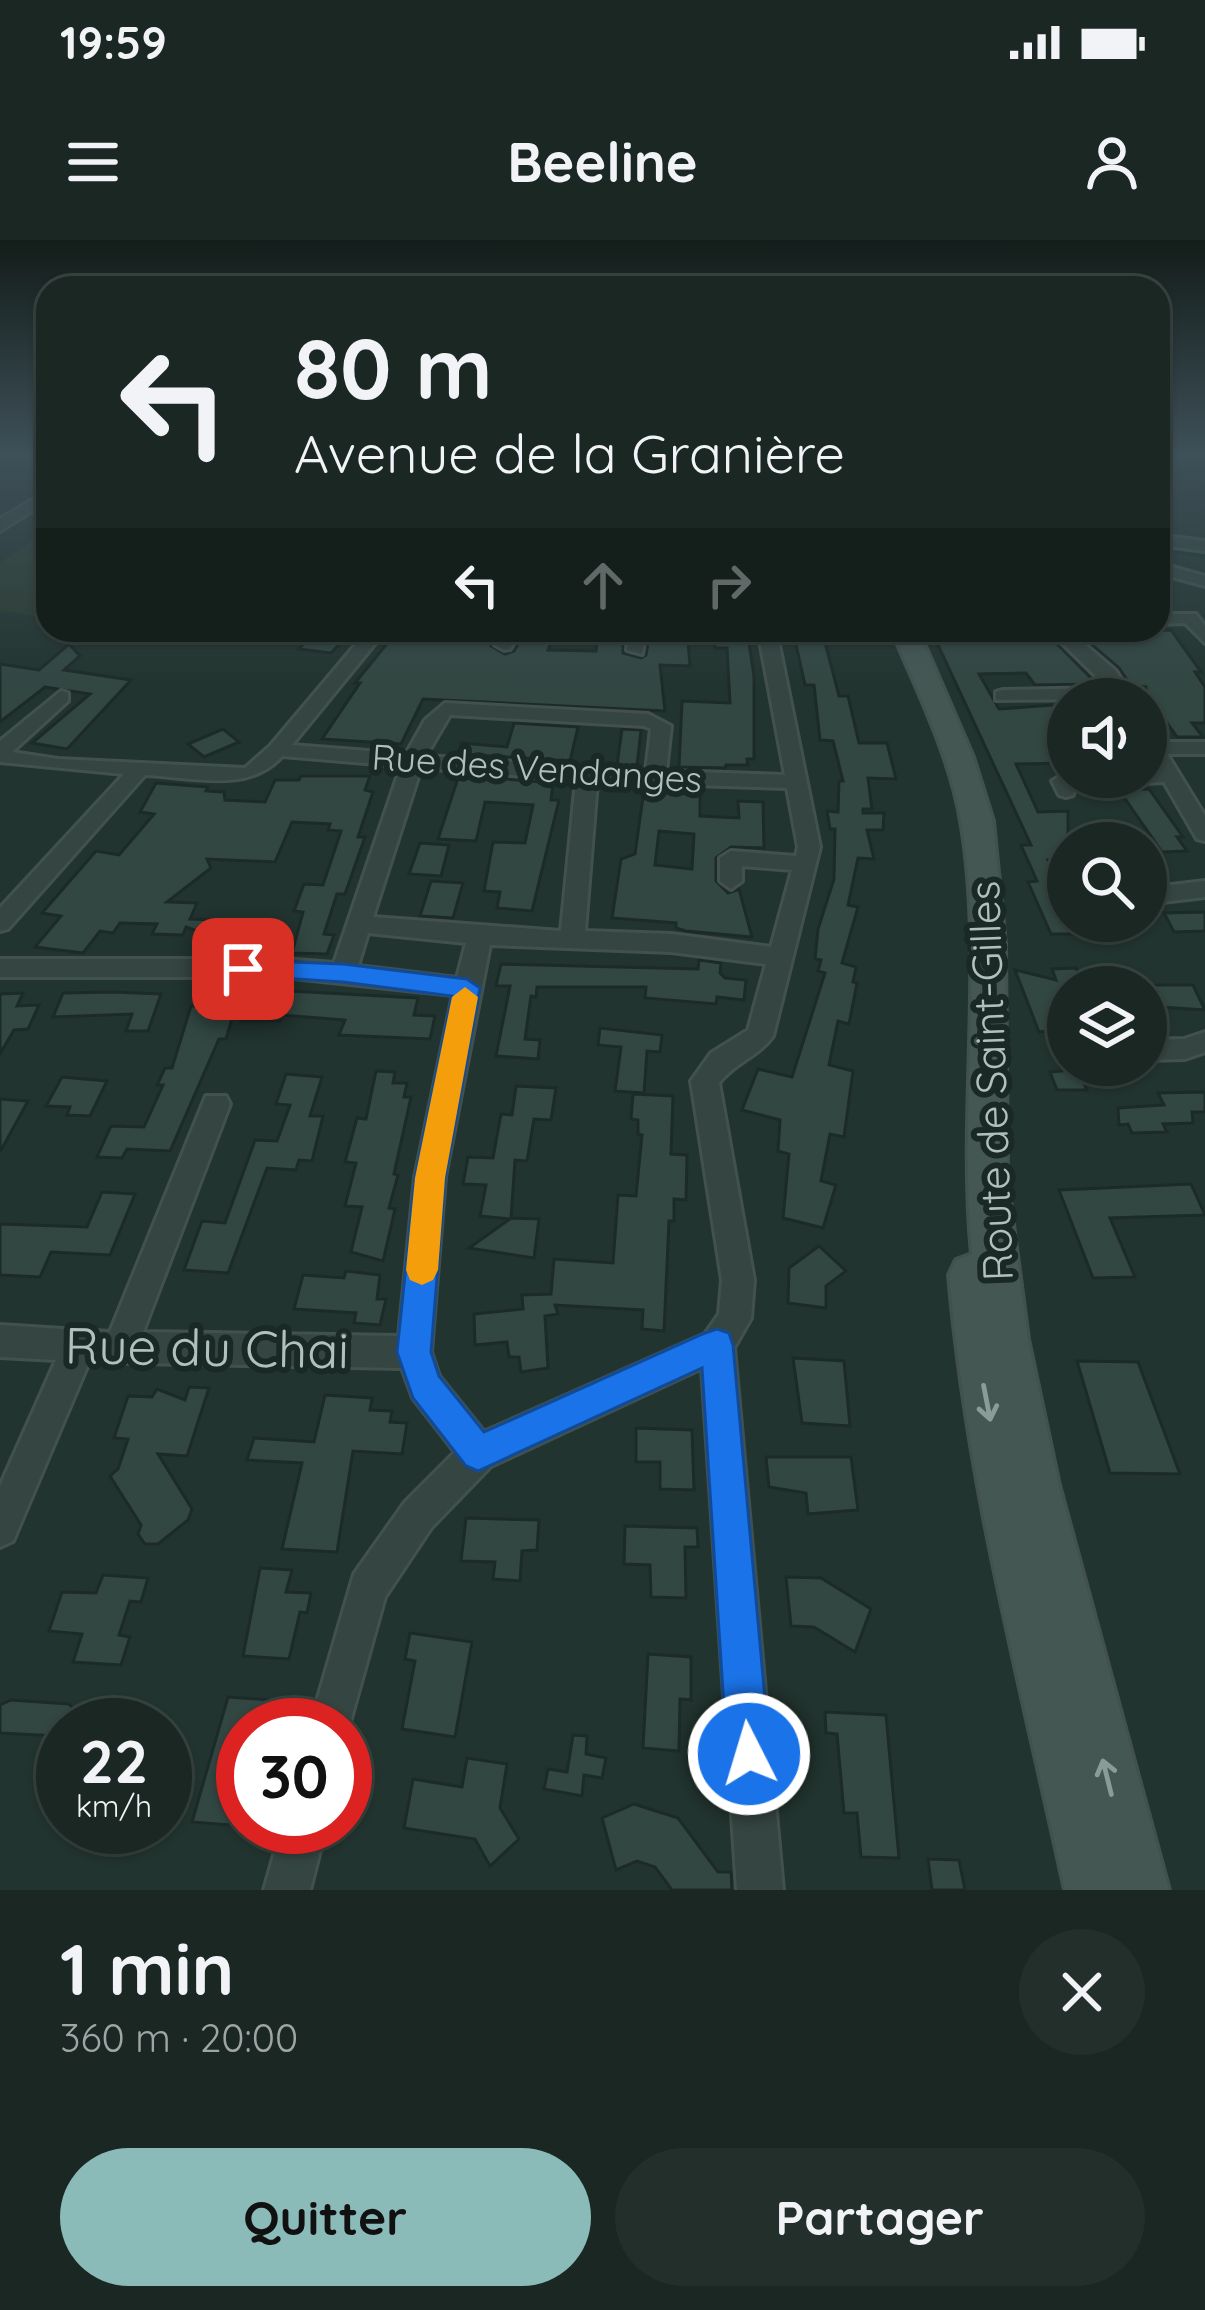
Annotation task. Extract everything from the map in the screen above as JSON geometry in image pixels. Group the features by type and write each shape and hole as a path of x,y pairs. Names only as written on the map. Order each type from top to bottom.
{"main road":[{"name":"Route de Saint-Gilles","path":"898,642 941,737 968,821 976,920 969,1234 977,1351 1006,1504 1098,1890"},
{"name":"Route de Saint-Gilles","path":"910,642 958,757 977,821 987,944 986,1179 1004,1339 1033,1485 1136,1890"},
{"path":"1006,1504 1023,1530 1066,1688 1085,1689"},
{"path":"1081,1820 1112,1890"}],"street":[{"path":"1170,539 1205,546"},
{"path":"1170,571 1205,581"},
{"path":"1170,619 1190,618 1205,638"},
{"path":"0,754 140,769 248,773 260,769 366,642"},
{"path":"636,642 636,650"},
{"path":"339,1698 368,1588 418,1515 478,1453 717,1345 735,1318 738,1280 705,1081 721,1060 760,1036 809,848 769,642"},
{"path":"1076,642 1107,678"},
{"path":"1003,696 1047,696"},
{"path":"0,754 61,697"},
{"path":"343,973 412,761 434,716 445,709 648,720 661,726 655,778"},
{"path":"1167,744 1205,748"},
{"name":"Rue des Vendanges","path":"277,750 587,775 796,782"},
{"path":"0,923 140,769"},
{"path":"1167,772 1205,834"},
{"path":"572,938 587,775"},
{"path":"731,880 731,858 806,864"},
{"path":"1167,894 1205,889"},
{"path":"362,924 481,936 670,943 780,957"},
{"path":"478,1453 425,1386 414,1352 430,1178 481,936"},
{"path":"0,968 284,968 467,988"},
{"path":"1167,1049 1205,1042"},
{"path":"120,1348 216,1104"},
{"name":"Rue du Chai","path":"0,1341 80,1347 414,1352"},
{"path":"717,1345 760,1890"},
{"path":"0,1528 80,1347"},
{"path":"287,1890 297,1854"}],"green space":[{"path":"36,538 36,616 0,611 0,563"}],"building":[{"path":"1171,630 1201,672 1195,672 1205,687 1205,723 1192,723 1203,737 1177,737 1167,723 1167,678 1126,678 1089,642 1170,642"},
{"path":"305,642 342,642 331,653 299,649"},
{"path":"388,642 493,642 491,646 505,654 519,642 552,642 548,650 596,651 597,642 623,642 623,653 641,658 648,642 688,642 690,666 660,665 665,711 423,699 401,744 322,739 360,683 355,683"},
{"path":"714,642 749,642 754,676 754,759 747,759 748,765 725,768 679,767 682,701 730,703 727,648 715,648"},
{"path":"795,642 825,642 839,696 848,696 859,743 887,743 896,779 868,778 872,809 863,809 863,813 884,813 883,830 867,830 874,859 858,858 848,905 858,907 842,963 856,967 853,982 857,983 849,1024 838,1021 829,1065 853,1071 844,1137 830,1134 821,1181 836,1185 823,1228 783,1218 789,1154 778,1151 780,1120 742,1110 758,1069 792,1077 825,973 818,971 821,960 815,959 818,929 834,879 835,829 830,829 827,811 838,812 839,781 843,781 833,741 820,740 814,685 805,685"},
{"path":"937,642 1055,642 1091,678 1047,678 1047,685 1035,685 1026,673 979,674 999,709 1047,706 1047,763 1016,764 1038,812 1068,811 1068,822 1047,822 1047,925 1028,882 1037,881 1021,845 1031,845"},
{"path":"69,644 80,656 64,670 131,680 67,749 32,743 90,694 45,687 0,722 0,664 39,670"},
{"path":"514,723 578,727 570,761 460,754 461,743 507,747"},
{"path":"223,729 239,742 204,757 188,744"},
{"path":"622,729 641,730 637,766 617,765"},
{"path":"459,775 553,783 551,800 559,800 532,911 497,908 500,892 484,891 493,842 525,843 533,805 485,802 476,841 438,839"},
{"path":"301,776 370,776 365,790 373,792 358,837 365,837 345,894 337,894 324,934 334,935 327,954 292,953 303,912 294,911 304,884 323,885 341,831 328,830 330,824 292,822 275,862 207,859 211,868 167,902 197,903 190,919 247,921 238,941 210,940 211,936 186,927 183,935 152,934 157,924 120,923 113,933 100,931 83,953 35,947 61,916 42,913 96,851 119,855 154,814 140,812 156,783 208,787 206,791 224,792 225,800 265,802 275,780 299,780"},
{"path":"644,790 700,790 700,816 739,818 738,801 763,802 764,848 731,847 716,858 716,881 728,893 739,889 752,937 686,931 676,928 676,923 612,918 621,859 635,854","holes":["659,831 694,834 692,869 655,865"]},
{"path":"1125,798 1155,798 1183,837 1177,837 1187,851 1167,852 1167,822 1141,822"},
{"path":"420,843 449,845 441,876 409,874"},
{"path":"431,881 463,883 453,918 420,916"},
{"path":"1205,912 1205,931 1174,932 1167,913"},
{"path":"699,960 721,963 725,978 746,980 744,1000 717,997 716,1004 645,998 646,987 537,987 536,997 531,996 525,1039 540,1040 538,1059 496,1056 510,986 496,986 501,964 698,969"},
{"path":"1015,970 1047,978 1047,1031 1039,1032"},
{"path":"1193,985 1205,1010 1167,1007 1167,986"},
{"path":"289,991 418,998 414,1015 435,1016 430,1039 339,1035 345,1020 282,1015 280,1021 241,1021 248,997"},
{"path":"23,993 17,1006 39,1005 28,1029 14,1030 0,1054 0,994"},
{"path":"63,993 161,994 148,1031 126,1031 132,1014 53,1017"},
{"path":"236,1005 226,1039 219,1039 170,1151 127,1149 122,1158 97,1157 111,1126 144,1127 163,1085 157,1085 165,1068 172,1068 191,1006"},
{"path":"600,1028 662,1035 660,1052 647,1051 644,1093 615,1091 621,1047 598,1045"},
{"path":"376,1071 395,1072 393,1083 407,1083 404,1097 411,1097 394,1174 398,1175 389,1208 395,1209 383,1261 351,1252 362,1207 345,1206 356,1163 345,1162 357,1118 366,1119"},
{"path":"286,1074 322,1077 310,1116 323,1116 312,1161 299,1160 296,1170 267,1168 228,1273 184,1270 202,1221 225,1223 255,1140 277,1141 290,1105 276,1104"},
{"path":"62,1077 107,1081 90,1116 67,1115 70,1107 46,1106"},
{"path":"516,1086 556,1088 551,1120 534,1119 527,1161 515,1160 511,1218 539,1219 534,1258 469,1248 510,1219 480,1216 486,1185 463,1184 468,1157 493,1158 501,1114 512,1115"},
{"path":"1055,1086 1085,1086 1087,1090 1057,1090"},
{"path":"1205,1092 1205,1112 1192,1112 1193,1123 1163,1124 1167,1132 1132,1133 1128,1124 1119,1125 1118,1108 1164,1105 1158,1093"},
{"path":"633,1094 673,1096 671,1154 687,1155 686,1200 674,1199 674,1221 669,1221 664,1331 642,1329 643,1310 555,1305 558,1314 545,1316 548,1368 521,1372 519,1357 509,1357 507,1342 475,1345 474,1314 523,1309 522,1295 551,1294 554,1259 613,1263 618,1195 636,1196 642,1135 638,1134 638,1120 631,1119"},
{"path":"0,1099 28,1101 0,1152"},
{"path":"1191,1184 1205,1215 1110,1218 1135,1277 1093,1278 1059,1190"},
{"path":"102,1192 135,1194 110,1255 51,1252 40,1277 0,1275 0,1224 87,1227"},
{"path":"819,1246 846,1271 826,1286 826,1308 788,1303 789,1268"},
{"path":"346,1271 380,1275 377,1299 386,1299 380,1325 354,1323 356,1313 294,1309 303,1275 344,1278"},
{"path":"793,1358 844,1361 850,1426 802,1423"},
{"path":"1077,1361 1138,1362 1180,1474 1110,1473"},
{"path":"189,1387 209,1388 187,1456 158,1454 192,1509 188,1520 158,1544 145,1544 138,1534 141,1525 110,1476 118,1469 128,1439 114,1438 128,1396 152,1397 157,1389 185,1400"},
{"path":"325,1395 372,1398 370,1410 392,1411 390,1422 407,1423 402,1454 353,1451 337,1552 282,1549 302,1463 247,1460 254,1438 314,1442"},
{"path":"636,1428 692,1430 694,1490 660,1489 660,1462 636,1462"},
{"path":"766,1457 851,1457 858,1510 808,1514 806,1493 769,1487"},
{"path":"466,1518 539,1520 537,1550 522,1551 520,1581 493,1579 495,1562 461,1561"},
{"path":"625,1526 697,1528 698,1547 685,1547 686,1598 651,1597 650,1565 624,1564"},
{"path":"260,1568 292,1570 286,1592 311,1593 307,1613 300,1612 289,1659 243,1656"},
{"path":"103,1575 148,1578 141,1602 130,1601 119,1635 130,1637 121,1665 73,1662 82,1634 49,1631 62,1592 96,1593"},
{"path":"786,1577 821,1578 871,1609 855,1652 814,1627 791,1626"},
{"path":"410,1633 472,1642 455,1737 402,1729 415,1661 405,1659"},
{"path":"648,1654 691,1657 691,1700 680,1699 679,1751 643,1748"},
{"path":"11,1700 36,1702 36,1735 0,1733 0,1705"},
{"path":"825,1712 886,1715 899,1858 861,1857 857,1813 844,1813 837,1734 826,1733"},
{"path":"573,1735 587,1736 586,1754 606,1758 602,1778 584,1775 582,1796 544,1789 548,1769 567,1772"},
{"path":"216,1739 216,1824 192,1822"},
{"path":"467,1758 507,1764 500,1808 519,1839 490,1866 475,1839 404,1828 413,1779 462,1787"},
{"path":"634,1804 678,1818 718,1872 731,1872 732,1890 672,1890 655,1867 637,1861 616,1870 602,1818"},
{"path":"928,1859 959,1860 965,1890 932,1890"}],"waterway":[{"path":"1170,551 1205,555"}],"slow traffic":[{"path":"422,1270 430,1178 465,997"}],"route":[{"path":"243,969 343,973 467,988 430,1178 414,1352 425,1386 478,1453 717,1345 749,1754"}]}
